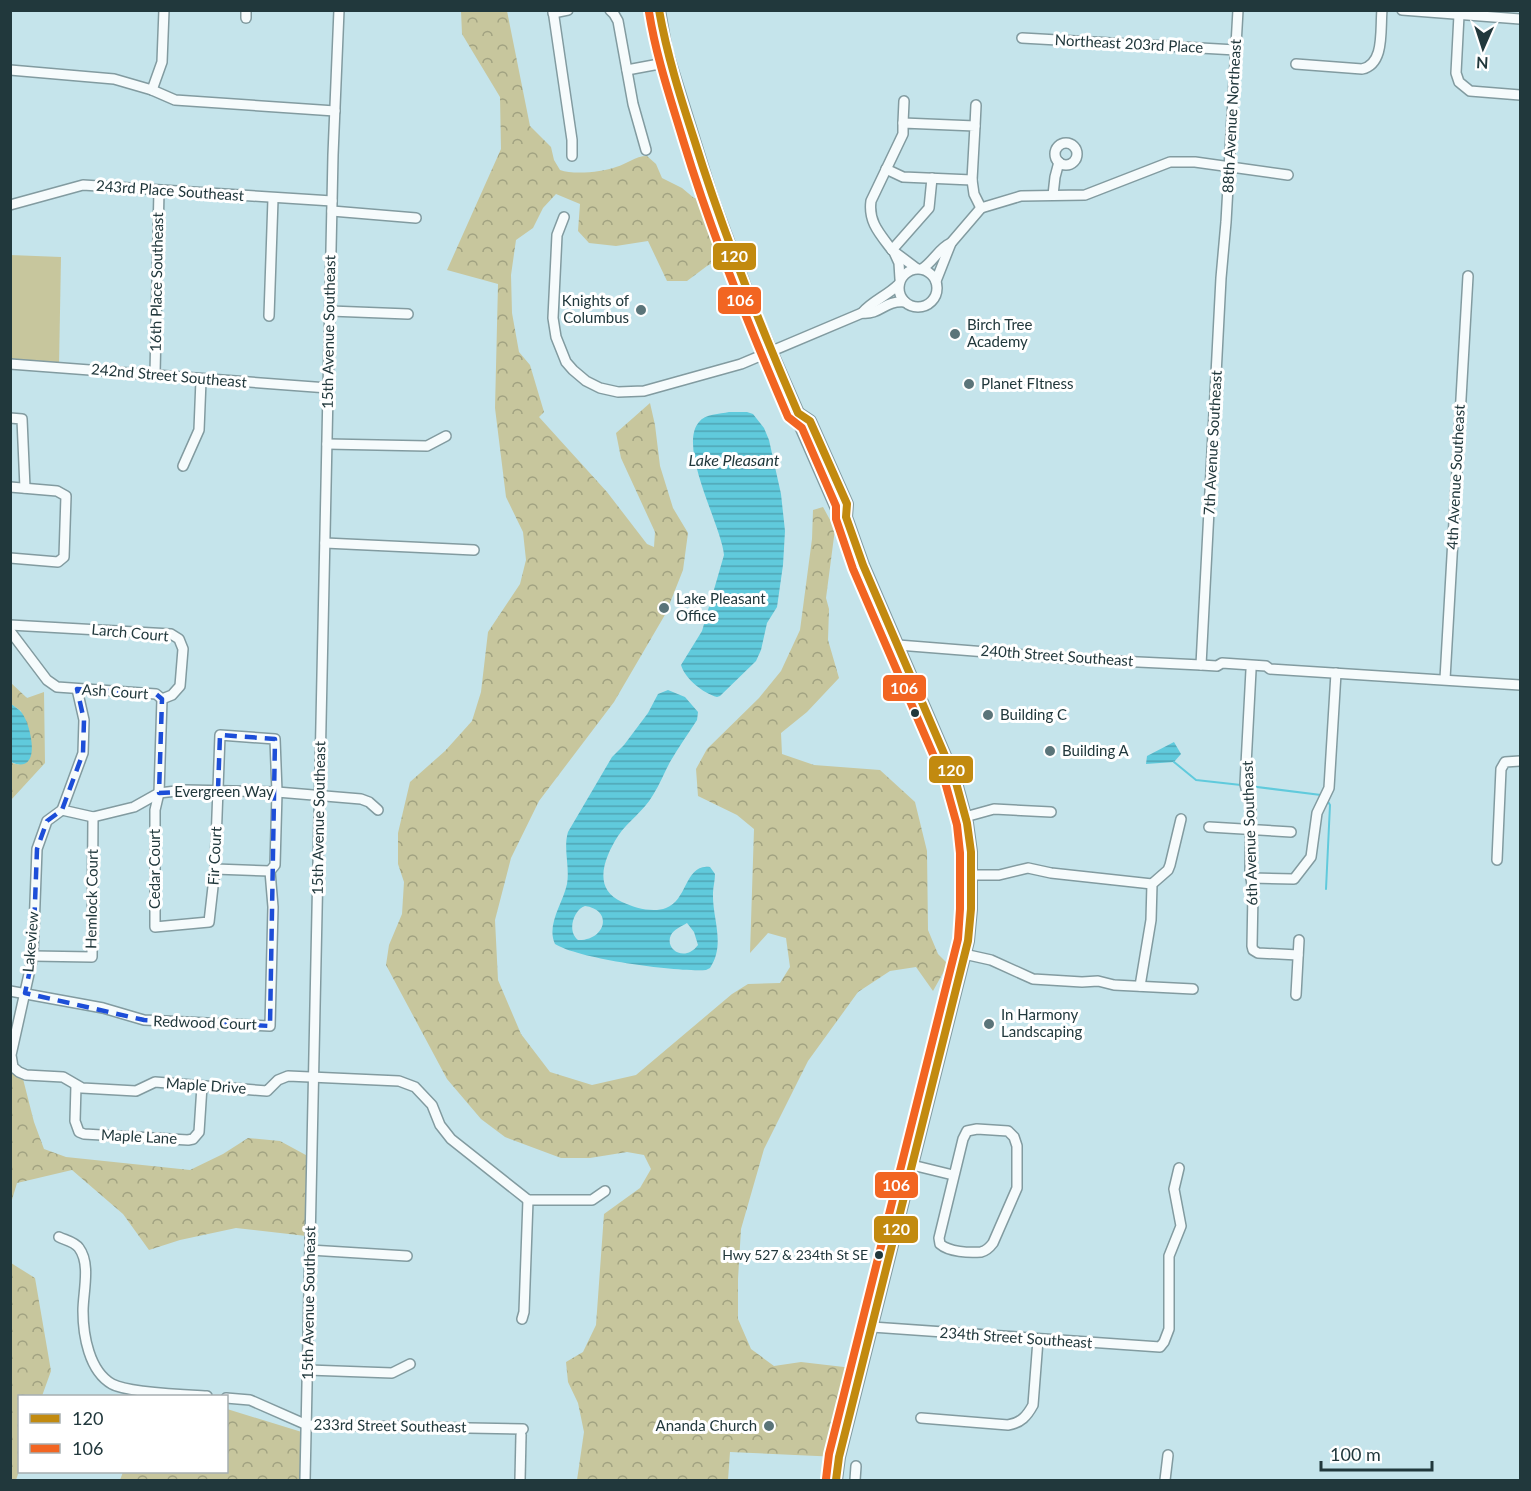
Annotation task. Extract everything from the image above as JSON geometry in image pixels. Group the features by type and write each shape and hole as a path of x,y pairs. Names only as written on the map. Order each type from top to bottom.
{"main road":[{"path":"659,10 670,62 724,230 798,413 810,421 847,504 846,518 863,565 955,779 971,852 971,909 964,954 839,1457 836,1480"}],"street":[{"path":"152,90 162,62 164,10"},
{"name":"15th Avenue Southeast","path":"305,1480 333,154 339,10"},
{"path":"568,10 553,12 573,140 572,156"},
{"name":"88th Avenue Northeast","path":"1226,222 1238,10"},
{"path":"1296,64 1362,69 1369,67 1376,62 1378,54 1382,10"},
{"path":"1402,10 1460,15 1473,13 1521,19"},
{"path":"612,12 618,21 633,104 646,150"},
{"path":"1460,15 1456,78 1462,86 1470,91 1521,94"},
{"name":"Northeast 203rd Place","path":"1022,38 1236,50"},
{"path":"627,70 670,62"},
{"path":"10,70 114,79 176,100 335,111"},
{"path":"904,101 903,134 871,201 870,211 876,230 893,251 899,264 901,297 904,302"},
{"path":"976,105 972,180 974,194 981,208"},
{"path":"903,123 975,126"},
{"path":"632,141 643,138"},
{"path":"1053,195 1059,162"},
{"path":"862,313 872,314 895,301 916,307 928,304 936,294 936,281 951,243 981,208 1021,196 1085,195 1170,162 1195,162 1288,175"},
{"path":"886,169 903,177 972,180"},
{"path":"893,251 929,208 932,178"},
{"name":"243rd Place Southeast","path":"10,205 83,185 273,199 416,218"},
{"name":"16th Place Southeast","path":"155,374 159,190"},
{"path":"269,316 273,199"},
{"path":"564,218 557,235 554,327 559,348 566,362 586,381 600,388 618,392 644,391 741,364 862,313 869,305 890,293 904,274 931,263 943,246 951,243"},
{"name":"7th Avenue Southeast","path":"1201,665 1221,278 1226,222"},
{"path":"893,251 919,268 928,271 936,281"},
{"name":"4th Avenue Southeast","path":"1445,679 1468,276"},
{"path":"330,311 408,314"},
{"name":"242nd Street Southeast","path":"10,364 328,388"},
{"path":"183,466 199,430 201,380"},
{"path":"10,418 22,419 25,488"},
{"path":"327,444 427,446 446,436"},
{"path":"10,487 57,491 66,496 64,558 58,562 10,558"},
{"path":"325,543 474,550"},
{"name":"Larch Court","path":"10,624 171,634 179,639 183,649 180,686 172,695 162,699"},
{"name":"Ash Court","path":"10,631 47,680 57,687 156,694 162,699 159,793"},
{"name":"240th Street Southeast","path":"898,645 1076,659 1217,666 1222,669 1270,669 1521,685"},
{"name":"240th Street Southeast","path":"1217,666 1222,663 1266,666 1270,669"},
{"name":"6th Avenue Southeast","path":"1251,670 1246,787 1251,809 1252,950 1258,953 1298,955"},
{"path":"1251,878 1293,879 1311,856 1315,820 1329,788 1336,673"},
{"path":"63,810 83,753 84,720 77,689"},
{"name":"Fir Court","path":"209,922 215,869 220,735 275,739 277,792"},
{"path":"1497,860 1501,769 1505,762 1521,760"},
{"name":"Evergreen Way","path":"63,810 93,817 134,807 159,793 218,790 361,799 369,802 378,810"},
{"path":"215,869 270,872 275,865 277,792"},
{"name":"Cedar Court","path":"159,793 155,810 155,927 209,922"},
{"path":"965,817 994,809 1051,812"},
{"name":"Lakeview","path":"26,1074 19,1072 14,1066 11,1055 33,956 37,849 47,821 63,810"},
{"name":"Hemlock Court","path":"33,956 92,957 93,817"},
{"path":"972,875 999,875 1028,868 1060,874 1152,884 1166,872 1170,865 1181,819"},
{"path":"1209,827 1290,832"},
{"name":"Redwood Court","path":"25,993 103,1008 144,1020 270,1026 273,907 270,872"},
{"path":"1140,986 1151,920 1152,884"},
{"path":"1296,995 1299,940"},
{"path":"964,954 991,960 1033,979 1098,981 1114,985 1193,989"},
{"path":"10,991 25,993"},
{"name":"Maple Drive","path":"26,1074 63,1077 82,1088 136,1091 155,1082 267,1091 278,1080 288,1076 399,1081 415,1087 432,1105 440,1125 451,1139 528,1200"},
{"name":"Maple Lane","path":"76,1084 75,1121 79,1132 188,1140 193,1139 199,1132 201,1086"},
{"path":"977,1129 1008,1131 1014,1137 1017,1146 1017,1188 993,1244 981,1252 945,1248 940,1244 939,1238 953,1176 967,1131 977,1129"},
{"path":"912,1165 953,1176"},
{"name":"234th Street Southeast","path":"872,1327 1160,1347 1168,1329 1169,1256 1181,1226 1174,1194 1179,1168"},
{"path":"522,1319 528,1200 592,1200 605,1191"},
{"path":"59,1237 78,1246 84,1258 83,1313 88,1349 96,1369 112,1384 128,1389 196,1395"},
{"path":"310,1250 407,1256"},
{"path":"921,1418 1016,1424 1033,1406 1038,1340"},
{"path":"308,1370 392,1373 410,1364"},
{"name":"233rd Street Southeast","path":"228,1398 250,1400 307,1425 522,1432 520,1480"},
{"path":"1165,1480 1168,1455"},
{"path":"855,1480 856,1466"}],"highlighted area":[{"path":"77,689 156,694 162,699 159,793 218,790 220,735 275,739 270,1026 144,1020 25,993 33,956 37,849 47,821 62,810 83,753 84,720"}],"green space":[{"path":"461,11 507,11 530,126 551,147 554,160 560,170 580,173 603,170 647,156 656,164 662,178 682,188 694,198 712,198 732,252 687,281 667,281 648,241 616,246 589,243 578,231 580,204 556,194 543,208 533,228 516,240 511,275 512,313 519,352 530,365 544,412 539,417 607,492 647,544 654,547 655,532 621,458 616,433 650,403 660,466 673,508 688,533 683,570 666,613 614,702 539,801 511,858 495,920 498,980 521,1034 550,1072 592,1085 636,1075 732,994 748,984 780,983 790,967 786,938 768,933 750,953 754,829 737,815 698,796 696,769 707,749 759,698 781,671 800,630 812,539 813,510 823,507 835,529 826,598 829,609 828,640 839,678 807,712 781,733 782,754 814,765 880,770 915,802 927,851 928,930 938,954 948,964 933,991 916,967 890,971 858,992 808,1061 764,1149 741,1229 738,1319 751,1349 774,1366 801,1362 861,1369 839,1457 730,1452 728,1480 577,1480 584,1432 578,1403 568,1382 566,1362 583,1352 596,1325 604,1214 640,1188 651,1169 644,1155 627,1152 590,1158 561,1158 505,1137 481,1119 447,1079 386,965 389,945 402,914 404,882 398,864 398,833 410,782 445,751 472,721 481,692 488,632 520,584 526,560 523,532 506,497 495,408 498,284 447,270 501,149 500,97 462,34"},
{"path":"10,255 61,257 59,366 11,363"},
{"path":"10,682 27,698 44,692 45,763 11,800 11,762 20,764 29,760 21,711 11,704"},
{"path":"11,1065 22,1075 34,1122 44,1149 66,1157 190,1170 223,1154 248,1138 280,1141 315,1160 315,1237 236,1228 180,1240 149,1250 123,1214 72,1170 17,1183 11,1203"},
{"path":"11,1263 35,1278 51,1371 42,1395 18,1395 18,1473 16,1480 10,1480"},
{"path":"228,1409 305,1433 304,1480 120,1480 123,1473 228,1473"}],"water":[{"name":"Lake Pleasant","path":"729,412 753,414 764,428 769,440 781,494 785,531 777,607 767,623 761,650 756,661 717,697 695,685 681,665 702,631 724,555 697,468 693,449 694,434 702,419"},
{"path":"668,690 685,697 698,712 697,720 649,801 622,831 613,845 605,863 604,881 613,896 622,902 655,910 673,904 696,871 702,867 710,867 715,874 713,902 718,940 715,959 710,968 706,970 651,967 584,955 555,944 553,937 556,914 567,884 568,832 612,757 648,713 658,694","holes":["585,906 600,913 603,919 602,925 595,936 578,940 573,932 573,921 577,912","687,923 694,932 698,945 687,953 677,952 670,945 671,935"]},
{"path":"11,704 22,713 31,738 31,756 27,762 21,764 11,762"},
{"path":"1174,742 1181,754 1174,762 1146,764 1147,756"}],"waterway":[{"path":"1174,762 1196,780 1241,785"},
{"path":"1249,786 1321,795"},
{"path":"1326,889 1330,805 1327,800"}],"transit line":[{"name":"120","path":"659,10 679,91 729,243 798,413 810,421 847,504 846,517 863,565 955,779 967,823 971,852 971,909 968,941 839,1457 836,1480"},
{"name":"106","path":"649,12 659,60 683,140 732,280 788,417 802,428 836,506 836,519 853,569 945,782 957,825 960,853 958,939 829,1454 826,1479"}],"place":[{"name":"Knights of Columbus","path":"641,310"},
{"name":"Birch Tree Academy","path":"955,334"},
{"name":"Planet FItness","path":"969,384"},
{"name":"Lake Pleasant Office","path":"664,608"},
{"name":"Building C","path":"988,715"},
{"name":"Building A","path":"1050,751"},
{"name":"In Harmony Landscaping","path":"989,1024"},
{"name":"Hwy 527 & 234th St SE","path":"879,1255"},
{"name":"Ananda Church","path":"769,1426"}]}
